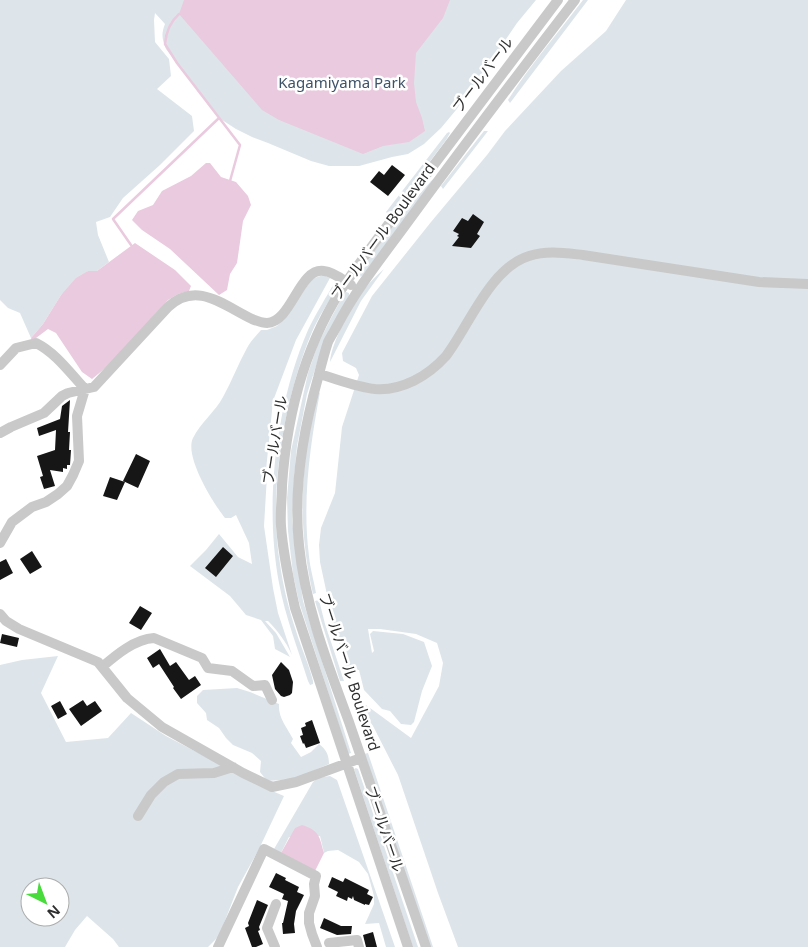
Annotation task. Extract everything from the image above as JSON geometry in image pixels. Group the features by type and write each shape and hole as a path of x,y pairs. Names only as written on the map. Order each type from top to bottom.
{"street":[{"name":"ブールバール","path":"408,947 296,608 285,556 281,525 284,464 289,430 304,367 316,337 346,282 558,0"},
{"name":"ブールバール Boulevard","path":"426,947 319,639 305,584 299,545 297,509 304,441 319,374 329,342 343,314 358,290 485,118 575,0"},
{"path":"319,374 352,385 375,389 400,386 423,376 446,356 490,287 503,271 528,256 538,254 558,252 758,282 808,284"},
{"path":"0,433 44,413 62,396 68,393 94,387 168,307 185,296 199,295 210,298 259,322 269,323 281,316 309,276 314,272 330,272 358,290"},
{"path":"0,364 16,348 36,343 46,348 85,390"},
{"path":"0,541 12,522 32,507 46,502 67,486 79,461 78,416 85,390"},
{"path":"0,614 6,621 19,629 98,662 127,698 162,727 243,773 272,787 296,782 361,758"},
{"path":"102,667 123,651 147,639 154,638 202,658 208,668 232,671 253,686 265,685 272,700"},
{"path":"138,816 151,795 164,782 178,774 214,773 234,767"},
{"path":"218,947 264,849 316,876 314,884 315,896 309,914 309,923 317,947"},
{"path":"275,947 267,928 276,904"},
{"path":"328,943 357,940 359,947"}],"green space":[{"path":"0,0 536,0 517,23 456,110 424,144 408,154 359,166 329,166 311,161 252,137 219,118 166,49 162,36 165,24 155,13 155,42 169,59 171,76 157,89 192,116 194,131 123,198 110,217 96,222 98,235 109,262 97,271 88,271 61,295 43,324 31,338 20,313 8,308 0,300"},
{"path":"583,0 588,0 510,103 508,100 525,74"},
{"path":"626,0 808,0 808,947 458,947 398,775 373,726 361,709 366,705 411,738 439,686 443,663 437,643 416,634 368,629 372,653 374,651 370,634 373,631 403,634 424,642 432,666 422,691 414,722 411,725 401,724 390,711 382,709 364,690 359,670 347,671 332,618 320,562 321,528 335,493 342,427 359,375 356,368 343,361 342,353 372,296 505,131 561,71 606,31"},
{"path":"484,131 488,131 443,189 441,186"},
{"path":"449,132 446,140 391,213 388,214 386,212"},
{"path":"435,178 362,276 358,277 392,227"},
{"path":"384,269 361,301 330,362 334,345 352,306"},
{"path":"323,275 330,278 296,340 273,401 266,470 264,526 278,613 292,655 278,633 268,621 265,621 276,633 290,657 275,649 273,636 261,620 246,615 230,596 190,566 219,534 238,557 252,564 249,543 236,515 231,518 225,518 214,502 196,467 191,446 196,432 223,397 251,341 261,330 277,326 312,279"},
{"path":"336,280 338,286 312,332 302,358 286,416 277,477 277,536 281,572 291,615 313,681 313,684 310,685 288,620 279,583 273,520 273,487 281,421 297,359 308,330"},
{"path":"346,292 349,293 349,297 320,354 307,394 297,446 292,520 303,601 351,753 348,754 299,602 293,574 288,531 287,498 291,451 308,373 318,344"},
{"path":"320,392 310,453 306,515 310,561 316,593 313,594 306,558 302,502 310,428 316,397"},
{"path":"319,600 344,681 340,681 315,601"},
{"path":"58,656 41,693 66,742 108,738 131,713 166,736 284,796 259,849 238,887 219,936 208,947 119,947 113,939 87,916 75,930 65,947 0,947 0,665 22,660"},
{"path":"237,688 279,704 281,718 293,739 291,743 301,757 311,752 319,744 327,752 329,764 294,779 267,781 260,772 261,761 252,753 233,745 219,728 207,720 206,713 197,703 197,696 203,690"},
{"path":"368,753 433,947 429,947 364,754"},
{"path":"354,769 358,769 418,947 413,947"},
{"path":"330,776 337,780 395,947 386,947 379,923 365,924 374,904 374,896 368,874 359,862 338,850 324,853 320,836 289,837 281,853 274,849 313,782 318,778"}],"shaded area":[{"name":"Kagamiyama Park","path":"184,0 450,0 443,18 416,53 414,83 416,102 425,131 409,142 383,146 363,154 279,120 262,110 179,14"},
{"path":"206,163 210,163 221,177 236,182 248,196 251,205 243,221 237,263 230,274 227,290 219,295 170,249 142,230 132,220 138,211 153,205 162,191 191,176"},
{"path":"135,243 175,270 191,286 189,291 178,294 168,300 109,365 92,379 82,372 56,333 48,329 32,341 31,338 43,324 61,295 76,278 88,271 97,271"},
{"path":"302,825 316,832 321,842 324,853 315,871 281,853 295,828"}],"building":[{"path":"392,165 405,175 388,196 370,182 379,171 384,175"},
{"path":"473,214 484,222 477,234 480,236 471,248 452,246 459,237 457,236 459,234 453,231 462,218 468,221"},
{"path":"70,400 68,432 70,432 70,465 67,465 67,469 63,468 63,472 50,470 55,486 44,489 40,477 43,476 37,456 55,450 56,430 39,436 37,428 60,419 62,406"},
{"path":"136,454 150,461 138,488 123,481"},
{"path":"110,477 125,482 117,500 103,496"},
{"path":"223,547 233,556 216,577 205,568"},
{"path":"32,551 42,567 30,574 20,559"},
{"path":"6,559 13,573 0,580 0,562"},
{"path":"140,606 152,613 141,630 129,623"},
{"path":"2,634 19,638 17,647 0,643"},
{"path":"160,649 170,666 176,662 189,680 195,676 201,685 181,699 159,664 153,668 147,658"},
{"path":"281,662 289,670 293,682 292,693 284,697 275,689 272,675"},
{"path":"83,700 87,706 95,701 102,711 81,726 69,709"},
{"path":"60,701 67,714 58,719 51,706"},
{"path":"312,720 320,743 306,748 300,736 303,735 301,728 306,726 305,723"},
{"path":"276,873 299,887 297,892 304,895 296,911 295,933 283,934 282,923 288,901 282,899 284,894 269,887"},
{"path":"332,877 343,882 345,878 369,890 367,894 373,897 369,905 354,900 353,896 352,899 348,897 347,901 336,896 338,892 328,887"},
{"path":"257,900 268,905 259,927 260,930 258,931 263,944 252,947 245,928 249,926 248,923"},
{"path":"324,918 341,926 352,926 351,934 337,935 320,928"},
{"path":"373,932 377,947 366,947 363,935"}],"waterway":[{"path":"179,14 169,28 165,44 177,63 240,145 230,181"},
{"path":"131,245 113,219 219,118"}]}
